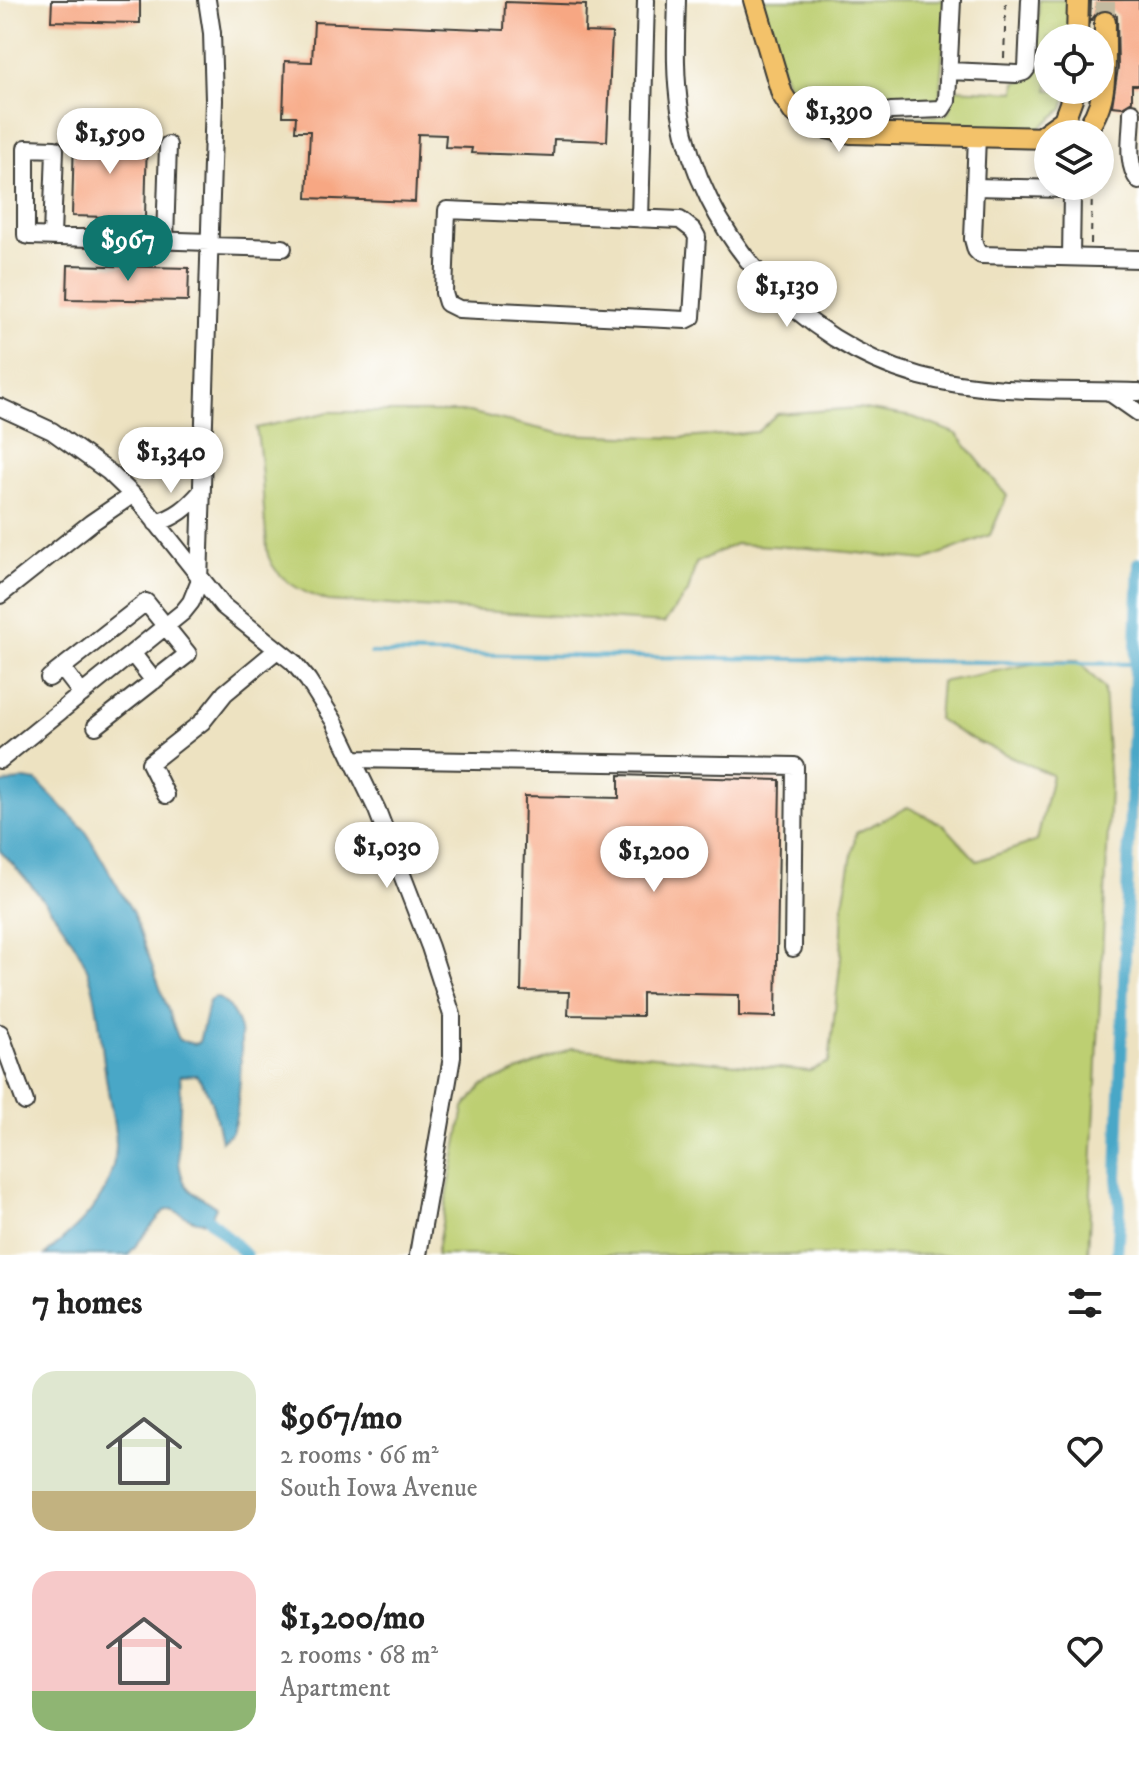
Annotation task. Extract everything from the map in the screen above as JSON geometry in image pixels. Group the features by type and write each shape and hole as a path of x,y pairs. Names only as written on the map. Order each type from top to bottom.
{"main road":[{"path":"754,0 782,94 793,111 816,126 851,133 1034,138"},
{"path":"1077,24 1078,0"},
{"path":"1094,120 1103,98 1105,22"}],"street":[{"path":"0,760 183,612 199,582 213,54 207,0"},
{"path":"640,219 646,0"},
{"path":"677,0 680,109 703,186 720,221 740,251 791,307 840,343 920,376 964,385 1139,392"},
{"path":"816,126 891,111 942,109 947,101 952,0"},
{"path":"949,71 1024,72 1027,68 1030,0"},
{"path":"1132,112 1131,161 1133,173 1139,181"},
{"path":"977,136 973,239 981,255 1139,259"},
{"path":"165,240 168,145"},
{"path":"52,237 55,149 26,148 24,232 30,236 52,237 165,240 283,248"},
{"path":"975,187 1067,189 1072,193 1071,257"},
{"path":"447,210 640,219 680,220 697,237 692,317 686,320 459,309 447,303 444,293 447,210"},
{"path":"1107,391 1139,413"},
{"path":"0,407 52,431 109,472 156,523 223,606 293,662 334,721 377,810 452,1015 452,1057 418,1255"},
{"path":"156,523 171,519 187,508 201,492"},
{"path":"0,595 91,523 132,495"},
{"path":"82,694 56,673 146,602 188,654 96,726"},
{"path":"166,795 150,763 202,722 225,693 277,650"},
{"path":"132,653 154,681"},
{"path":"352,759 795,766 793,948"},
{"path":"0,1033 25,1102"}],"path":[{"path":"1004,63 1006,0"},
{"path":"1090,257 1092,200"}],"green space":[{"path":"760,0 947,0 939,103 837,117 802,105 790,89 781,67"},
{"path":"1039,0 1072,0 1071,24 1038,24"},
{"path":"1034,72 1034,104 1064,104 1063,109 1049,120 1034,120 1034,130 861,127 858,123 896,116 944,116 950,111 953,89 1015,92 1016,82 1029,80"},
{"path":"858,408 913,417 957,434 1007,496 990,535 925,560 735,544 696,563 688,592 664,623 328,601 302,591 286,580 268,556 256,428 330,412 469,412 562,434 684,438 757,432 777,414"},
{"path":"1046,661 1078,661 1104,688 1110,788 1088,1255 436,1255 464,1108 482,1086 572,1048 809,1071 829,1062 841,957 843,903 856,833 908,807 945,826 977,861 1037,841 1052,775 967,737 938,719 941,682"}],"water":[{"path":"24,779 37,781 85,830 133,913 179,1040 194,1044 199,1042 209,1001 215,997 230,1009 239,1026 241,1063 234,1126 221,1141 206,1089 196,1075 180,1076 178,1147 181,1174 189,1189 216,1207 210,1220 196,1221 172,1209 164,1211 128,1255 45,1255 79,1224 101,1197 111,1172 116,1145 97,1009 87,969 61,923 0,851 0,784"}],"building":[{"path":"52,0 140,0 140,23 51,21"},
{"path":"1091,0 1139,0 1139,85 1132,85 1132,101 1122,107 1112,106 1118,68 1117,16 1104,9 1098,11 1090,22"},
{"path":"505,2 586,5 585,32 612,33 607,141 554,139 553,156 471,153 472,148 445,147 446,135 418,134 415,202 307,198 310,131 295,131 296,116 283,116 285,61 312,62 314,22 504,30"},
{"path":"74,135 147,137 145,218 72,216"},
{"path":"68,265 189,268 188,301 67,299"},
{"path":"619,775 780,780 776,1017 739,1016 739,995 642,993 642,1016 568,1015 569,992 521,991 525,796 619,798"}],"waterway":[{"path":"1117,1255 1120,1208 1117,1177 1139,563"},
{"path":"371,653 1135,664"},
{"path":"210,1220 246,1255"}],"tunnel":[{"path":"1105,0 1105,22"}]}
